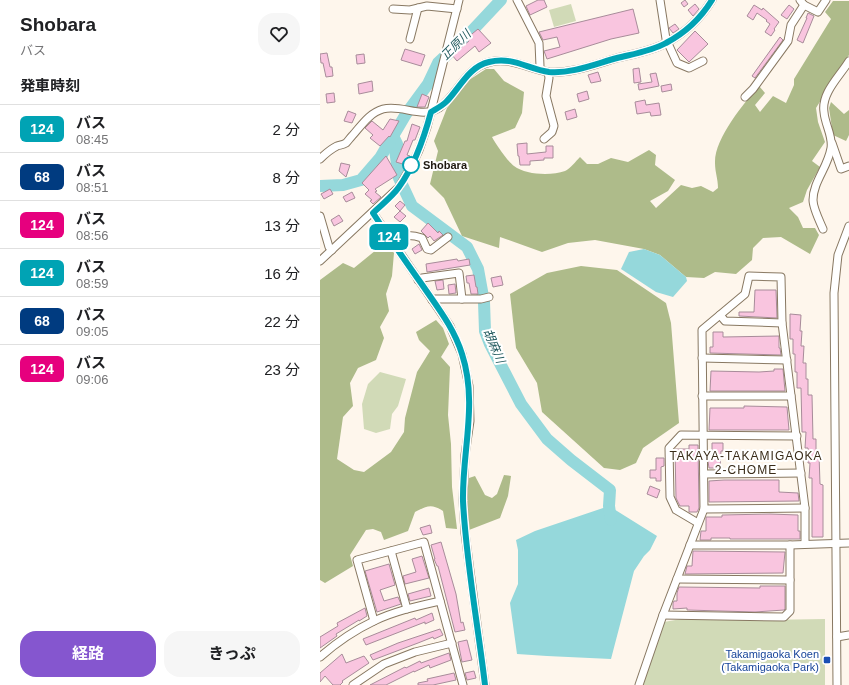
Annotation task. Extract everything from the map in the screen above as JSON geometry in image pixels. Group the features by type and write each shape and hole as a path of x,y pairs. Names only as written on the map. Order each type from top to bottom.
{"street":[{"path":"320,261 355,227 373,213 399,188 404,179 419,150 431,112 459,0"},
{"path":"517,0 539,43 539,69"},
{"path":"660,0 667,43 677,63 680,66 689,68 703,61"},
{"path":"320,159 337,146 346,143 370,116 384,108 395,108 423,113 431,112 446,102 464,78 483,64 509,61 548,72 558,72 573,70 638,53 667,43 696,22 712,0"},
{"path":"745,97 753,89 788,41 790,29 802,2 818,12 826,0"},
{"path":"393,9 410,10 427,6 457,9"},
{"path":"410,39 418,8"},
{"path":"849,61 829,91 824,105 824,113 841,170 849,166"},
{"path":"544,139 552,132 554,126 546,96 549,78 548,72"},
{"path":"823,229 812,202 814,189 828,161 832,141"},
{"path":"373,213 450,326 462,354 469,386 470,421 465,455 463,500 465,533 485,685"},
{"path":"320,216 329,247 332,250"},
{"path":"837,685 834,293 838,255 849,226"},
{"path":"390,239 398,236 415,235 422,238 426,249 431,250 448,237"},
{"path":"418,280 422,278 459,273 462,299"},
{"path":"639,685 663,615 704,510 702,330 745,294 749,276 781,277 782,323 805,508 805,543"},
{"path":"432,300 481,299 490,297"},
{"path":"720,315 725,321 782,323"},
{"path":"702,358 786,360"},
{"path":"702,396 791,396"},
{"path":"698,523 676,510 670,497 669,448 681,435 797,436"},
{"path":"704,474 801,473"},
{"path":"704,510 805,508"},
{"path":"374,621 357,560 424,542 463,685"},
{"path":"690,545 790,545 805,543 849,543"},
{"path":"663,615 784,617 790,611 790,545"},
{"path":"391,551 407,609"},
{"path":"677,580 790,580"},
{"path":"320,657 334,645 374,621 407,609 440,601"},
{"path":"837,637 849,636"},
{"path":"353,685 384,664 415,652 452,644"}],"green space":[{"path":"833,1 849,1 849,55 816,108 818,122 825,142 812,161 820,167 807,190 803,202 789,208 798,217 803,228 815,228 819,235 810,254 781,237 763,238 753,248 752,260 736,274 715,272 704,278 686,277 660,255 644,249 595,240 568,243 542,252 500,237 499,248 462,236 444,198 430,184 438,151 434,141 447,108 469,80 486,69 494,69 504,81 524,92 522,113 515,128 492,137 508,161 519,169 532,173 553,174 567,170 580,157 587,164 598,164 611,158 628,162 649,150 656,155 655,165 675,180 668,191 650,201 656,208 681,185 692,188 701,186 713,192 718,188 715,166 716,153 719,143 731,122 759,86 765,93 755,105 760,112 773,96 786,103 794,85 794,79 831,19 825,12"},
{"path":"571,4 576,21 554,27 549,10"},
{"path":"831,102 844,114 849,110 849,135 846,141 833,135 829,108"},
{"path":"383,237 394,253 392,276 386,294 389,311 380,327 384,338 376,360 358,368 350,383 353,406 343,417 337,459 354,470 364,472 391,452 404,432 405,418 417,372 430,351 419,340 416,332 436,320 443,328 449,344 441,357 450,367 448,415 451,444 452,487 457,529 446,528 443,511 429,506 415,512 408,531 384,540 381,532 373,529 366,530 350,555 353,566 325,583 320,580 320,280 343,263 354,268 381,246"},
{"path":"581,266 617,270 666,303 671,323 679,423 643,448 636,463 620,470 604,468 542,412 537,383 516,348 510,294 547,273"},
{"path":"380,372 406,379 398,406 392,414 390,429 376,433 364,429 362,404 368,384"},
{"path":"504,475 511,476 508,496 500,518 469,530 466,503 469,478 475,476 485,495 492,498 497,494"},
{"path":"681,619 825,619 825,685 642,685 664,622"}],"water":[{"path":"644,249 660,255 686,277 687,281 673,297 656,292 621,269 629,252"},
{"path":"609,506 657,536 650,550 634,571 611,659 517,654 510,603 518,584 518,550 516,540 535,531"}],"building":[{"path":"538,0 544,0 547,7 530,15 526,6"},
{"path":"685,0 688,4 684,7 681,3"},
{"path":"695,4 699,9 693,16 688,10"},
{"path":"754,5 762,10 763,8 779,22 771,36 765,32 770,24 766,21 767,20 757,13 753,20 747,16"},
{"path":"789,5 794,9 787,19 781,15"},
{"path":"633,9 639,33 611,39 547,59 544,51 560,47 557,37 543,40 539,32"},
{"path":"808,13 814,16 803,43 797,40"},
{"path":"675,24 679,29 673,33 669,28"},
{"path":"478,29 491,43 479,52 475,46 457,61 452,55 469,41 467,38"},
{"path":"695,31 708,44 689,62 677,50"},
{"path":"780,37 783,40 755,78 752,76"},
{"path":"405,49 425,55 421,66 401,60"},
{"path":"327,53 330,67 332,67 333,76 326,77 323,63 321,63 320,54"},
{"path":"364,54 365,63 357,64 356,55"},
{"path":"639,68 641,82 634,83 633,69"},
{"path":"598,72 601,81 591,83 588,75"},
{"path":"656,73 659,86 639,90 638,84 652,82 650,74"},
{"path":"372,81 373,91 359,94 358,84"},
{"path":"671,84 672,90 662,92 661,86"},
{"path":"587,91 589,99 579,102 577,94"},
{"path":"334,93 335,102 327,103 326,94"},
{"path":"422,94 429,97 425,107 417,107"},
{"path":"645,100 646,105 659,103 661,115 651,116 650,112 637,114 635,102"},
{"path":"575,109 577,117 567,120 565,112"},
{"path":"348,111 356,114 352,123 344,121"},
{"path":"390,119 399,121 390,137 389,136 380,146 370,138 373,135 365,128 372,121 383,130"},
{"path":"412,124 420,127 407,155 410,156 406,165 396,162 405,141 407,141"},
{"path":"527,143 527,154 546,152 546,146 553,146 553,158 530,161 530,165 520,165 517,144"},
{"path":"386,156 397,175 375,189 377,191 375,192 381,197 373,204 370,201 372,200 365,194 369,190 362,183"},
{"path":"341,163 350,165 346,177 339,171"},
{"path":"330,189 333,194 324,199 321,194"},
{"path":"352,192 355,198 346,202 343,197"},
{"path":"400,201 405,205 400,211 395,206"},
{"path":"400,211 406,216 400,222 394,217"},
{"path":"339,215 343,221 334,226 331,220"},
{"path":"428,223 438,233 439,231 443,235 434,241 430,236 428,238 421,231"},
{"path":"419,244 422,250 415,254 412,249"},
{"path":"457,259 458,261 469,259 470,265 427,272 426,264"},
{"path":"474,275 478,294 471,294 469,283 467,283 466,276"},
{"path":"501,276 503,285 493,287 491,278"},
{"path":"443,280 444,289 437,290 435,281"},
{"path":"455,284 456,293 449,294 448,285"},
{"path":"755,290 776,290 777,318 739,316 739,312 754,312"},
{"path":"790,314 801,315 801,346 804,346 803,363 806,363 808,395 812,395 813,439 816,439 816,454 819,454 820,484 823,485 823,537 812,537 812,478 809,478 810,463 808,463 808,448 805,448 806,432 802,432 801,388 797,388 797,372 795,372 793,339 790,339"},
{"path":"713,332 723,332 723,337 779,336 779,348 781,355 710,353 710,347 713,347"},
{"path":"774,369 783,369 785,391 710,391 711,371 759,372 774,371"},
{"path":"744,406 787,407 789,430 709,430 710,408 744,408"},
{"path":"712,443 723,443 720,468 709,468 708,461 712,459"},
{"path":"689,445 698,445 699,508 697,512 689,512 689,506 680,506 676,498 675,449 689,449"},
{"path":"656,458 664,458 664,466 661,467 661,481 656,481 656,478 650,478 650,470 656,470"},
{"path":"779,480 779,492 798,493 799,501 709,502 709,481"},
{"path":"650,486 660,490 657,498 647,494"},
{"path":"722,515 798,515 798,531 800,531 800,539 711,538 711,540 700,540 701,531 706,531 706,517 722,517"},
{"path":"430,525 432,533 423,535 420,528"},
{"path":"441,542 456,594 461,623 463,622 465,630 455,632 438,566 434,559 431,545"},
{"path":"693,551 785,552 783,573 685,574 687,566 692,566"},
{"path":"422,556 429,578 405,584 403,576 416,572 412,559"},
{"path":"389,564 395,585 380,590 384,601 398,597 401,604 377,612 365,571"},
{"path":"760,586 785,586 785,609 755,612 687,610 687,608 673,609 674,601 677,601 679,587 760,588"},
{"path":"429,588 431,596 410,601 408,594"},
{"path":"365,608 367,616 336,634 337,636 320,648 320,637 338,626 337,623"},
{"path":"432,613 434,620 425,624 425,622 366,645 363,639 415,618 416,620"},
{"path":"440,629 443,635 434,639 433,637 373,660 370,655 398,643"},
{"path":"467,640 472,660 462,662 458,642"},
{"path":"449,653 451,660 430,668 429,665 386,685 370,685 405,667 406,668 420,661 421,663"},
{"path":"342,654 346,663 364,656 369,663 342,681 343,682 340,685 333,685 325,676 320,682 320,673"},
{"path":"474,671 476,678 467,680 465,673"},
{"path":"454,673 456,680 433,685 418,685 418,683 428,681 427,679"}],"waterway":[{"name":"正原川","path":"320,186 343,185 361,180 380,158 406,114 428,84 438,63 470,33 501,0"},
{"name":"胡麻川","path":"393,136 397,144 395,150 399,178 412,206 467,247 478,269 484,302 485,331 490,344 521,404 547,439 571,460 610,490 609,506 611,520"}],"bus line":[{"name":"124","path":"485,685 465,533 463,500 465,455 470,421 469,386 462,354 450,326 373,213 399,188 419,150 431,112 446,102 464,78 475,69 490,62 509,61 548,72 558,72 573,70 638,53 667,43 696,22 712,0"}],"place":[{"name":"Shobara","path":"411,165"},
{"name":"Takamigaoka Koen (Takamigaoka Park)","path":"827,660"}],"district":[{"name":"TAKAYA-TAKAMIGAOKA 2-CHOME","path":"746,463"}]}
